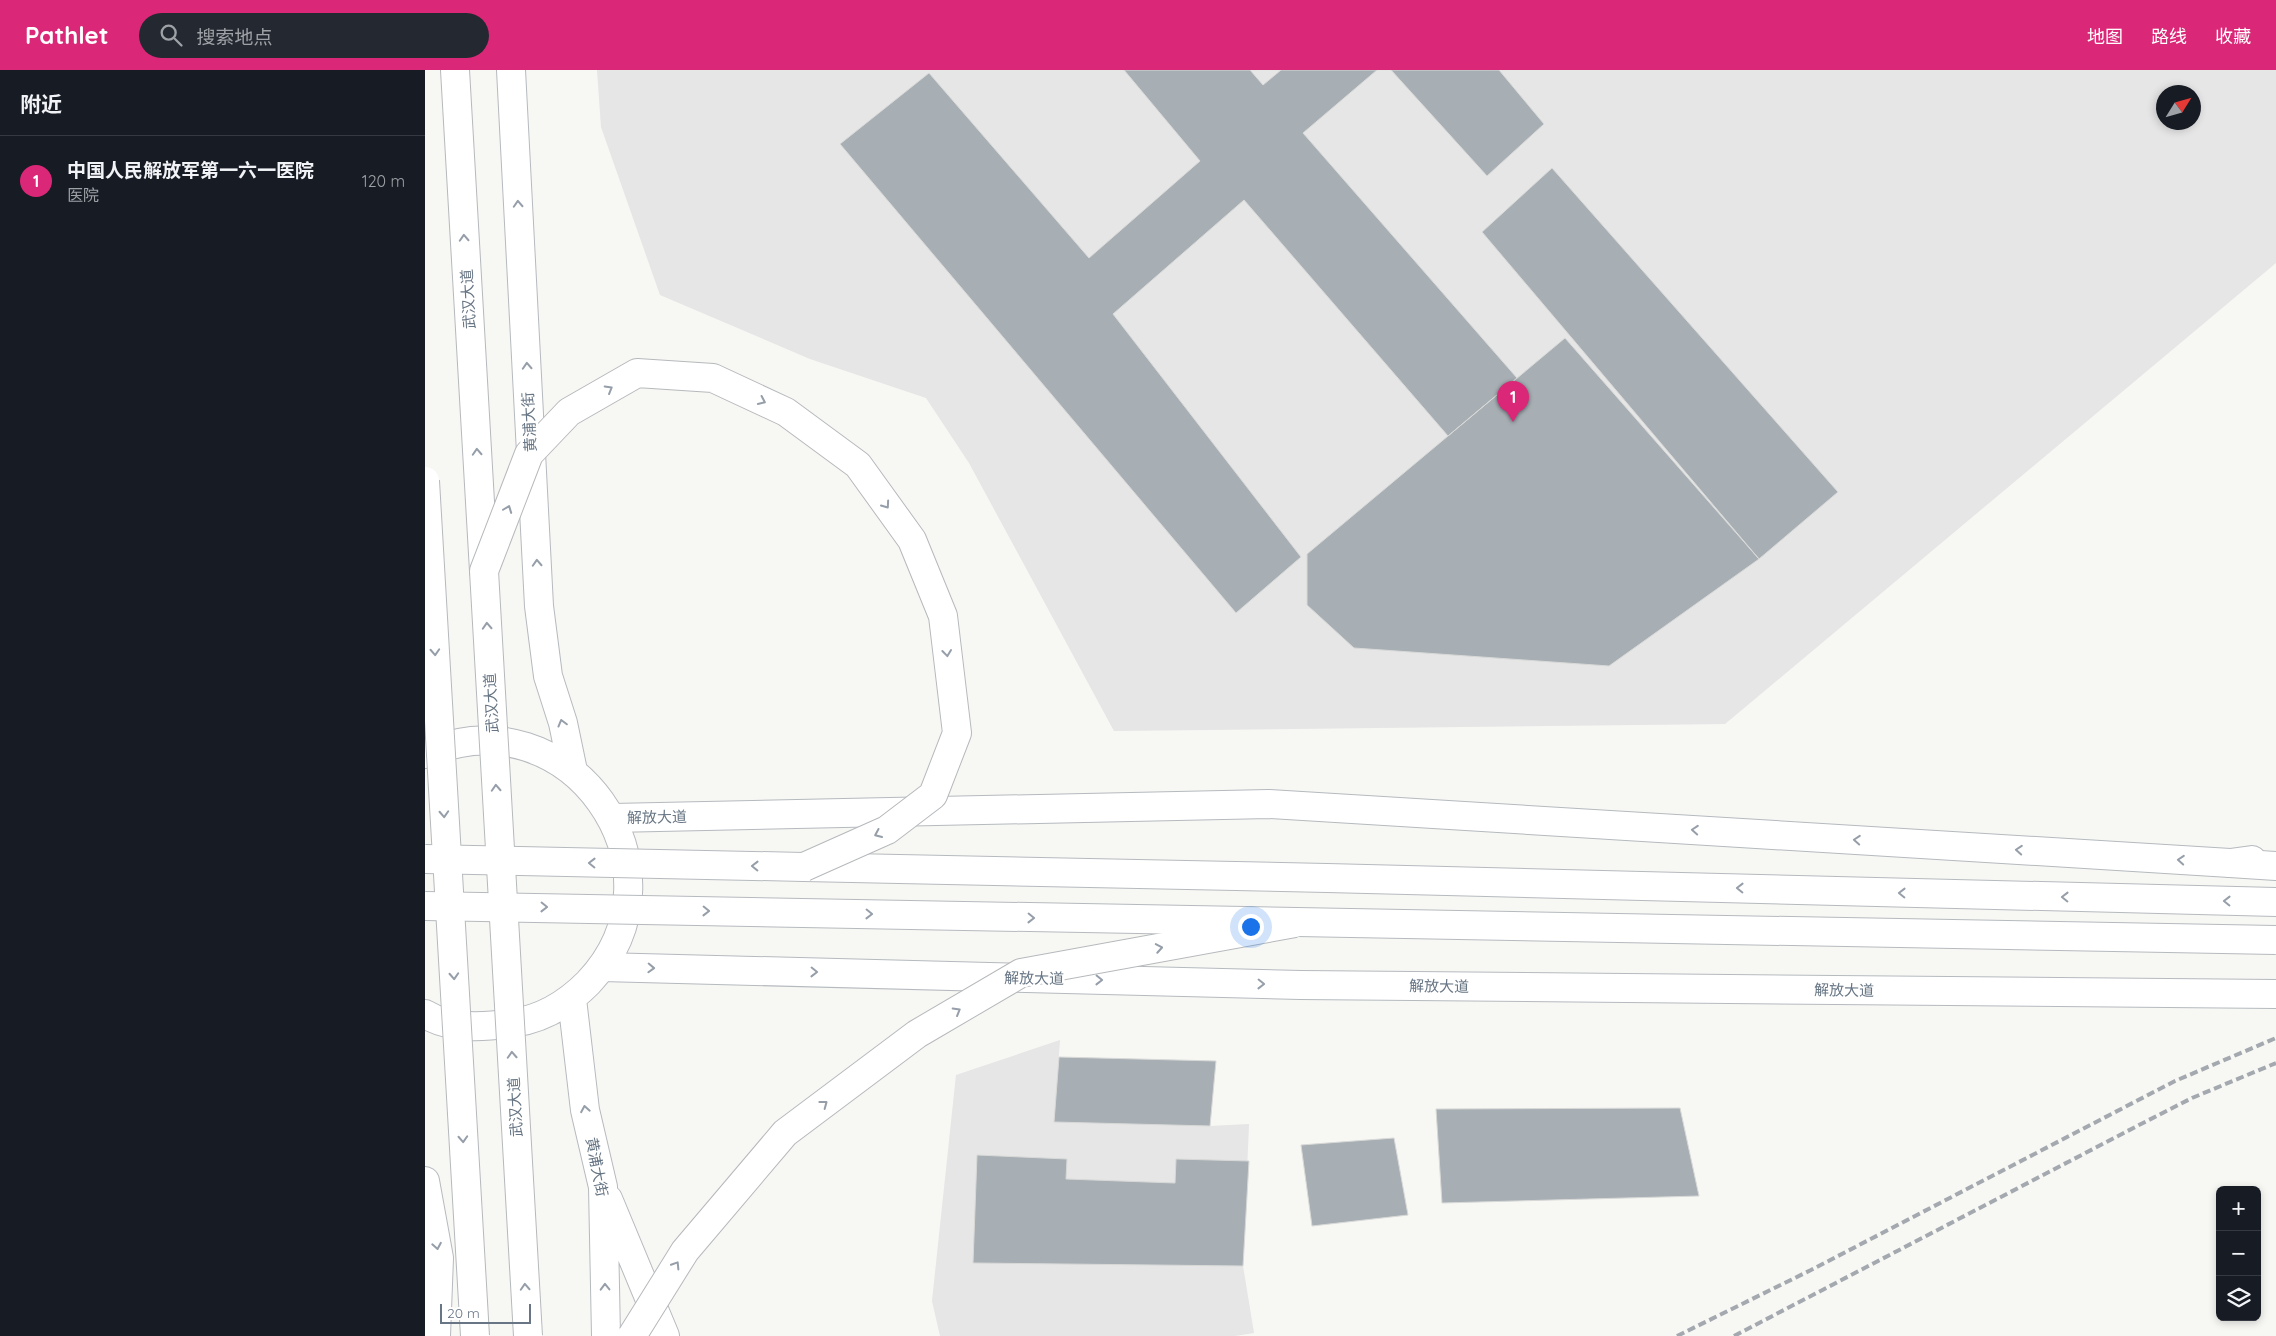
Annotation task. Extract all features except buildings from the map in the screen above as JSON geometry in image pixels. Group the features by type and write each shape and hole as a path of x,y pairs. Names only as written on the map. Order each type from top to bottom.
{"main road":[{"name":"武汉大道","path":"455,70 528,1336"},
{"name":"黄浦大街","path":"511,70 539,606 548,676 563,723 573,771"},
{"path":"484,571 529,454 569,412 637,374 713,378 786,412 858,465 912,540 943,616 957,733 933,795 887,830 803,867"},
{"path":"425,481 426,527 475,1336"},
{"name":"解放大道","path":"425,754 446,744 490,740 534,748 573,771 595,792 612,818 625,855 628,894 620,932 602,967 572,998 529,1021 481,1028 433,1019 425,1014"},
{"name":"解放大道","path":"612,818 1269,804 2230,863"},
{"path":"2230,863 2276,857"},
{"path":"425,859 1327,878 2276,902"},
{"path":"2230,863 2276,866"},
{"path":"425,906 1295,924 2276,940"},
{"path":"632,1336 685,1251 785,1133 917,1034 1021,973 1295,924"},
{"name":"解放大道","path":"602,967 1301,985 2276,994"},
{"name":"黄浦大街","path":"572,998 585,1110 603,1187 606,1336"},
{"path":"425,1181 439,1258 437,1336"},
{"path":"603,1187 665,1336"}],"shaded area":[{"path":"597,70 2276,70 2276,263 1725,724 1114,731 969,463 926,398 810,359 660,295 601,127"},
{"path":"1060,1040 1054,1121 1210,1126 1249,1124 1243,1266 1254,1333 1235,1336 940,1336 932,1301 956,1075"}],"railway":[{"path":"1677,1336 1811,1270 2175,1081 2276,1038"},
{"path":"1734,1336 2192,1098 2276,1063"}],"place":[{"name":"中国人民解放军第一六一医院","path":"1513,422"}]}
